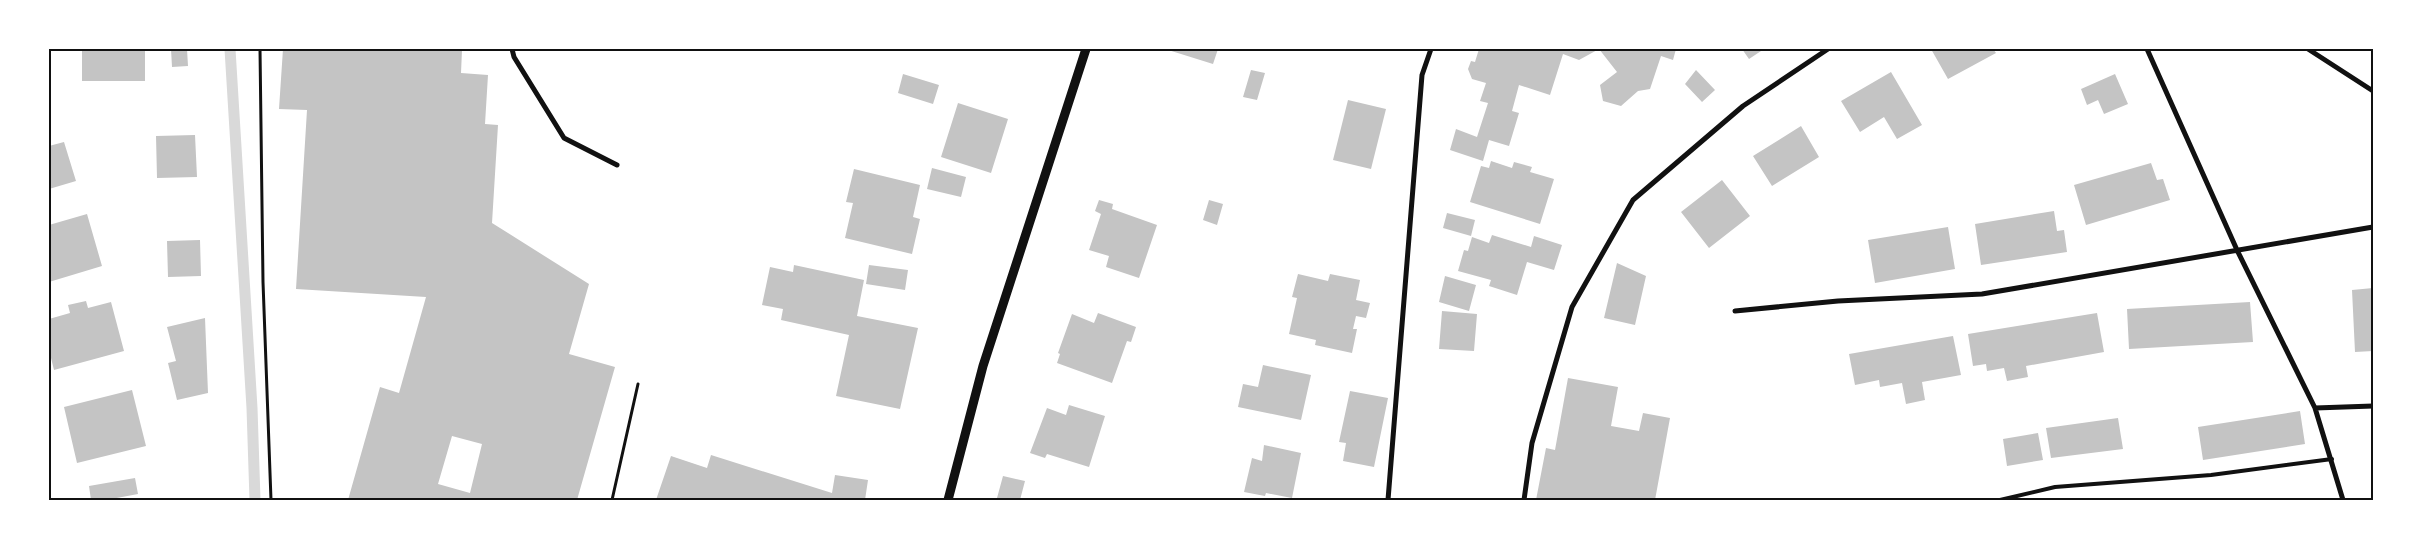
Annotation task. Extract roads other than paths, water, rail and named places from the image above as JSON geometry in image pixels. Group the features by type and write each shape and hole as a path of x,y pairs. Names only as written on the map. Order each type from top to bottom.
{"street":[{"path":"512,49 514,57 564,138 617,165"},
{"path":"948,500 983,366 1086,49"},
{"path":"1388,500 1422,75 1431,49"},
{"path":"1524,500 1532,443 1572,307 1633,200 1743,106 1828,49"},
{"path":"2147,49 2237,250 2315,408 2343,500"},
{"path":"2308,49 2373,91"},
{"path":"1735,311 1838,301 1982,294 2373,227"},
{"path":"2315,408 2373,406"}],"lane":[{"path":"2000,500 2055,487 2211,475 2332,459"}],"waterway":[{"path":"230,49 252,408 255,500"}]}
